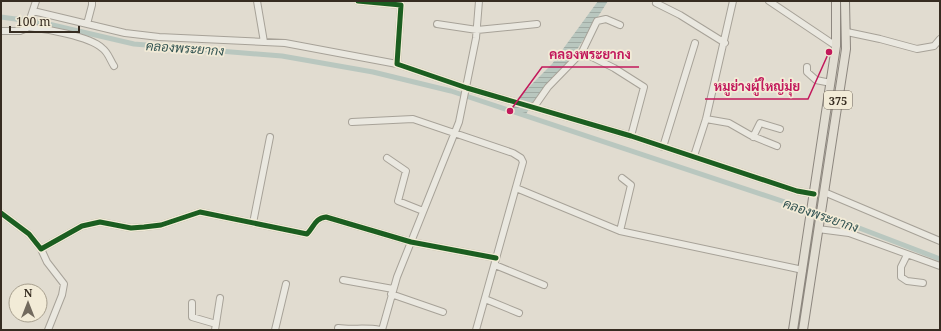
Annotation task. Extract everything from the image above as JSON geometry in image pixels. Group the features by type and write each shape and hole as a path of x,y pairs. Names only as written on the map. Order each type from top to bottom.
{"main road":[{"name":"375","path":"793,330 836,46 836,1"},
{"name":"375","path":"803,330 824,196 847,32 846,1"}],"street":[{"path":"1,31 24,31 28,26 36,1"},
{"path":"87,24 92,1"},
{"path":"257,1 264,42"},
{"path":"358,1 399,3 401,5 397,64"},
{"path":"338,328 352,330 370,328 381,330 392,291 455,133 464,105 477,30 479,1"},
{"path":"694,156 706,120 725,43 733,1"},
{"path":"769,1 836,46"},
{"path":"656,3 680,15 725,43"},
{"path":"32,13 125,32 159,37 264,42 299,46 397,64 467,90 534,107 631,136 796,191 814,195"},
{"path":"534,107 548,87 582,52 597,21 606,19 620,25"},
{"path":"437,24 477,30 537,24"},
{"path":"28,26 64,33 100,46 114,66"},
{"path":"847,32 923,50 934,46 940,39"},
{"path":"663,147 694,43"},
{"path":"582,52 614,68 644,88 631,136"},
{"path":"807,67 807,72 814,79 831,83"},
{"path":"352,122 413,120 513,152 521,158 523,162 476,330"},
{"path":"706,120 729,123 753,137 777,146"},
{"path":"753,137 760,123 780,129"},
{"path":"253,223 270,137"},
{"path":"387,158 406,171 398,201 423,211"},
{"path":"620,231 631,185 622,178"},
{"path":"516,188 620,231 802,270"},
{"path":"824,196 940,241"},
{"path":"41,249 82,226 100,222 131,228 161,225 200,212 307,234 316,221 320,218 326,217 411,242 496,258"},
{"path":"1,213 29,234 41,249 47,262 64,284 62,295 48,330"},
{"path":"819,225 849,233 940,266"},
{"path":"907,255 901,267 901,276 907,281 923,283"},
{"path":"495,265 544,285"},
{"path":"343,280 392,291 443,312"},
{"path":"275,330 286,284"},
{"path":"192,303 192,317 215,327 220,298"},
{"path":"485,299 519,313"}],"shaded area":[{"path":"598,1 608,1 573,56 533,102 525,116 510,111 519,97 552,64"}],"waterway":[{"name":"คลองพระยากง","path":"1,17 44,23 134,44 282,56 373,72 451,91 833,218 940,259"}],"cycle path":[{"path":"358,1 401,5 397,64 467,88 631,136 797,191 814,194"},
{"path":"1,213 29,234 41,249 82,226 100,222 131,228 161,225 200,212 307,234 319,219 326,217 411,242 496,258"}],"place":[{"name":"หมูย่างผู้ใหญ่มุ่ย","path":"829,52"},
{"name":"คลองพระยากง","path":"510,111"}]}
